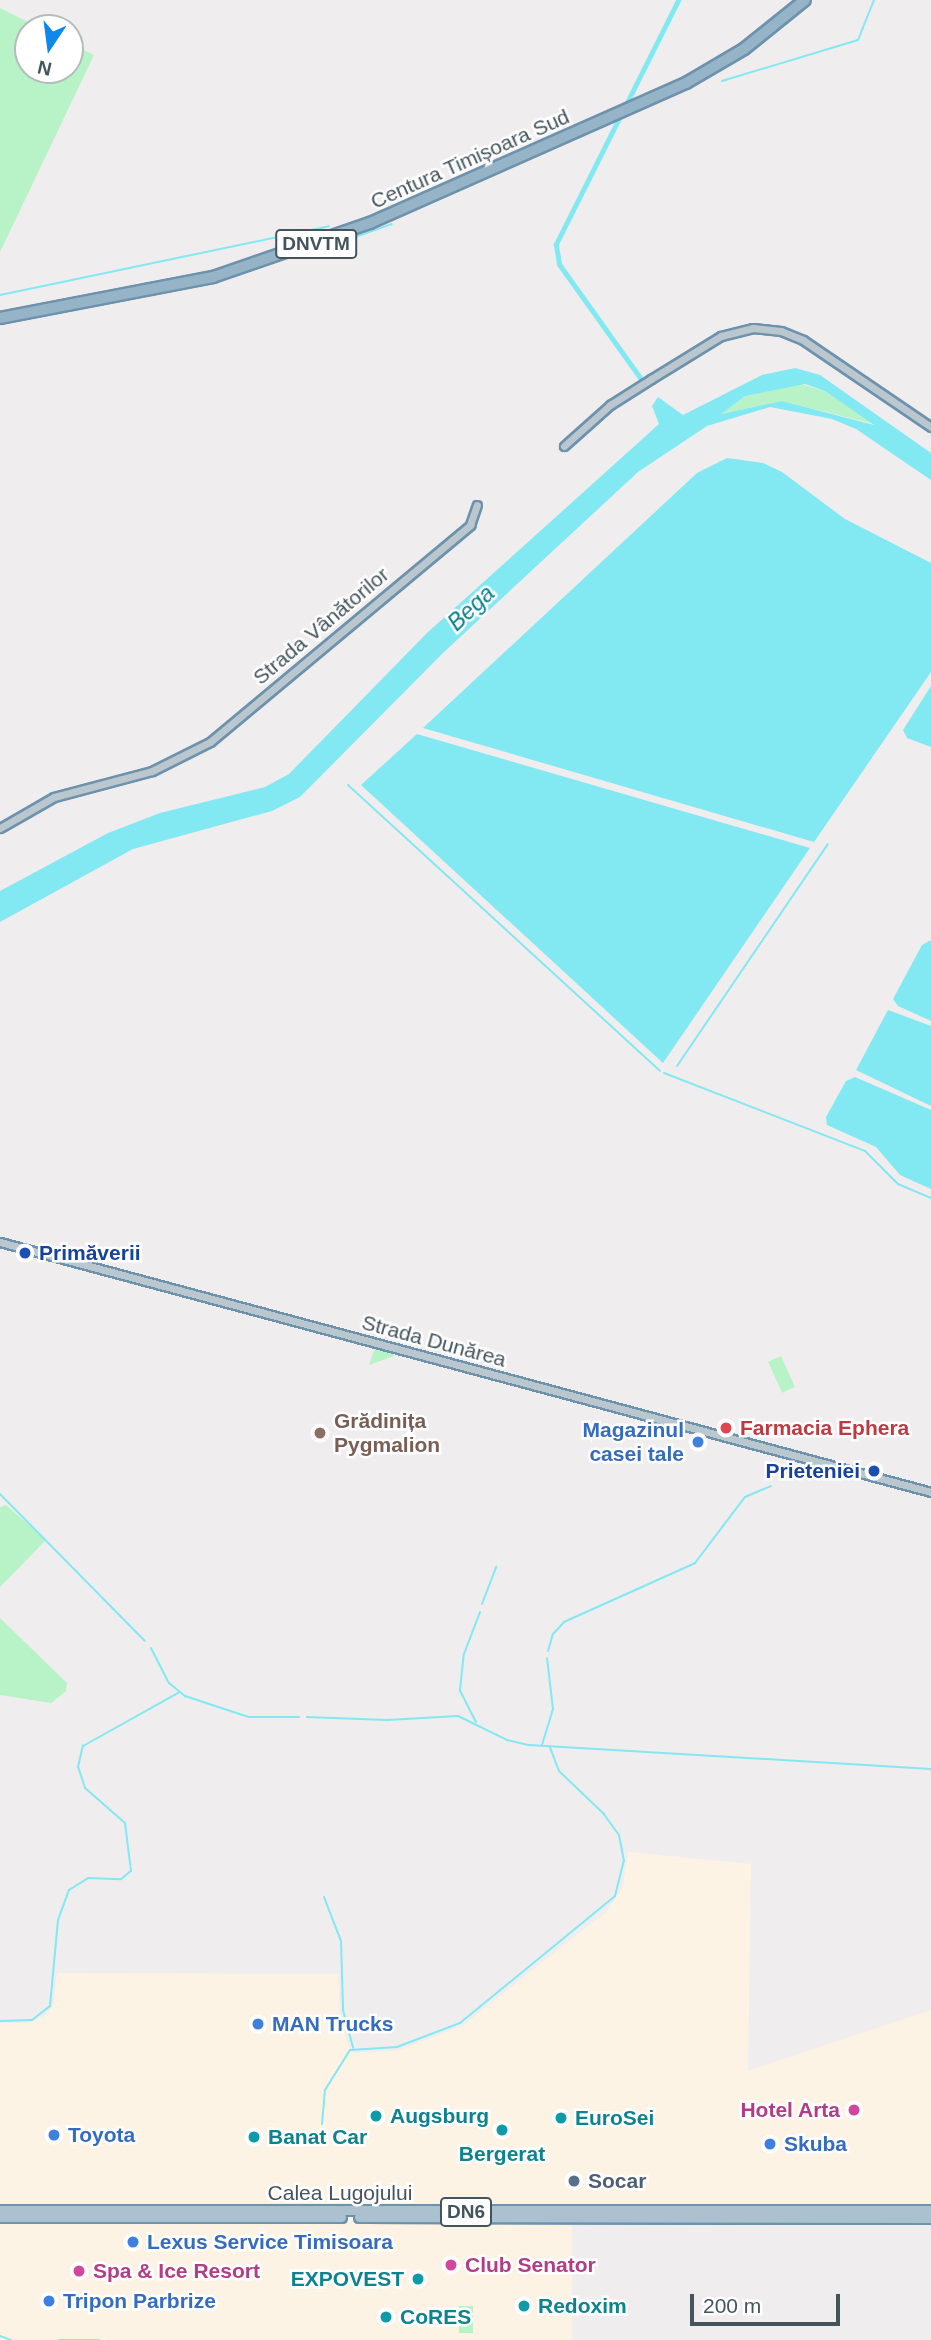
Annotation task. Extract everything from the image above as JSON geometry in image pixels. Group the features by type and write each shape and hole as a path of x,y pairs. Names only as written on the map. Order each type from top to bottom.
{"highway":[{"name":"Centura Timișoara Sud","path":"0,318 169,288 259,265 380,219 646,102 744,49 805,0"}],"main road":[{"name":"Calea Lugojului","path":"0,2210 931,2210"},
{"name":"Calea Lugojului","path":"0,2217 931,2218"}],"street":[{"path":"564,446 642,384 721,336 753,328 797,337 931,427"},
{"name":"Strada Vânătorilor","path":"0,828 54,797 174,762 228,729 460,533 475,519 477,505"},
{"name":"Strada Dunărea","path":"0,1242 931,1492"}],"shaded area":[{"path":"628,1852 751,1864 748,2071 931,2010 931,2213 572,2217 572,2340 0,2340 0,2023 29,2023 48,2014 54,2002 57,1973 338,1974 340,2019 351,2053 397,2051 462,2026 607,1911 623,1887"}],"green space":[{"path":"0,8 14,15 14,84 80,84 0,252"},
{"path":"84,50 94,55 84,76"},
{"path":"800,384 825,391 874,424 782,401 720,414 745,396"},
{"path":"375,1347 392,1351 394,1356 369,1365"},
{"path":"781,1356 795,1387 782,1393 768,1362"},
{"path":"6,1505 46,1540 0,1587 0,1507"},
{"path":"0,1618 67,1683 66,1691 51,1703 0,1695"},
{"path":"459,2306 473,2306 473,2333 459,2333"}],"water":[{"name":"Bega","path":"795,368 820,375 931,453 931,480 856,429 832,419 770,407 707,426 638,472 444,652 300,797 272,811 133,849 0,922 0,891 108,833 160,813 265,787 289,774 427,633 659,424 652,406 658,397 683,415 762,375","holes":["805,384 825,391 874,425 782,401 721,414 745,396"]},
{"path":"727,458 763,463 782,472 845,519 931,563 931,672 814,842 423,728 697,473"},
{"path":"931,686 931,747 907,738 903,730"},
{"path":"417,734 810,848 663,1063 361,785"},
{"path":"929,941 931,1021 898,1006 893,999 922,945"},
{"path":"888,1010 931,1026 931,1106 856,1070"},
{"path":"855,1077 931,1110 931,1189 900,1175 876,1147 827,1125 826,1117 846,1081"}],"waterway":[{"path":"641,379 559,264 556,244 678,0"},
{"path":"722,81 858,40 874,0"},
{"path":"352,238 392,224"},
{"path":"0,295 329,226"},
{"path":"348,785 660,1071"},
{"path":"677,1066 828,844"},
{"path":"664,1073 865,1151 898,1184 931,1198"},
{"path":"548,1651 553,1634 564,1622 695,1563 745,1497 771,1486"},
{"path":"0,1494 145,1641"},
{"path":"482,1604 496,1567"},
{"path":"476,1722 460,1690 464,1654 480,1612"},
{"path":"151,1648 169,1683 185,1696 249,1717 299,1717"},
{"path":"542,1745 553,1709 547,1658"},
{"path":"0,2021 32,2020 50,2006 58,1920 69,1890 88,1878 121,1879 131,1871 125,1823 85,1788 78,1767 83,1746 178,1693"},
{"path":"307,1717 387,1720 458,1716 507,1740 529,1745 931,1769"},
{"path":"322,2124 325,2090 350,2050 397,2047 460,2023 615,1896 624,1861 619,1835 604,1814 559,1771 550,1747"},
{"path":"324,1897 341,1941 343,2010 353,2048"},
{"path":"0,2336 11,2340"},
{"path":"59,2340 99,2340"}],"place":[{"name":"Primăverii","path":"25,1253"},
{"name":"Farmacia Ephera","path":"726,1428"},
{"name":"Grădinița Pygmalion","path":"320,1433"},
{"name":"Magazinul casei tale","path":"698,1442"},
{"name":"Prieteniei","path":"874,1471"},
{"name":"MAN Trucks","path":"258,2024"},
{"name":"Hotel Arta","path":"854,2110"},
{"name":"Augsburg","path":"376,2116"},
{"name":"EuroSei","path":"561,2118"},
{"name":"Bergerat","path":"502,2130"},
{"name":"Toyota","path":"54,2135"},
{"name":"Banat Car","path":"254,2137"},
{"name":"Skuba","path":"770,2144"},
{"name":"Socar","path":"574,2181"},
{"name":"Lexus Service Timisoara","path":"133,2242"},
{"name":"Club Senator","path":"451,2265"},
{"name":"Spa & Ice Resort","path":"79,2271"},
{"name":"EXPOVEST","path":"418,2279"},
{"name":"Tripon Parbrize","path":"49,2301"},
{"name":"Redoxim","path":"524,2306"},
{"name":"CoRES","path":"386,2317"}]}
